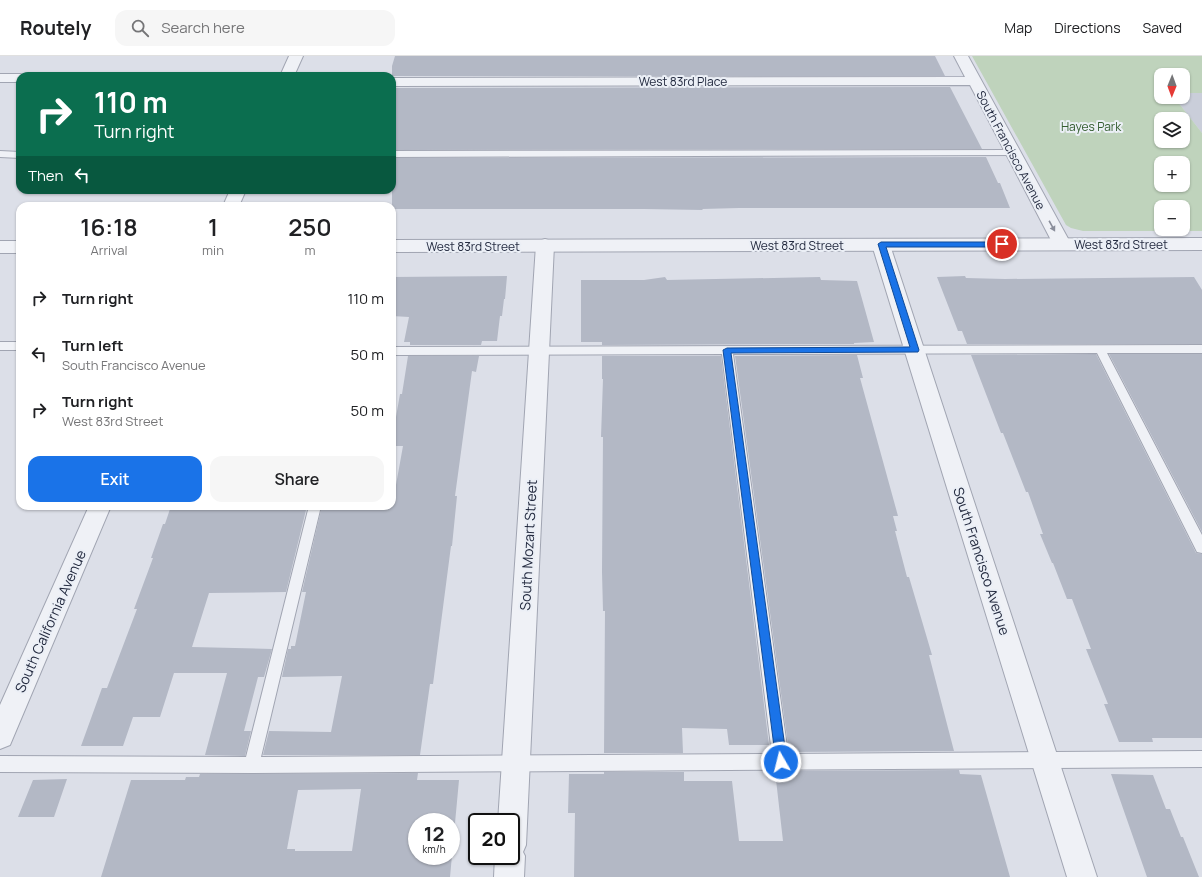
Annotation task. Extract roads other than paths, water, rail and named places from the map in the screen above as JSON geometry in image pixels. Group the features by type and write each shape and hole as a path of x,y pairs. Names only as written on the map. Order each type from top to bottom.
{"street":[{"path":"289,72 296,56"},
{"name":"South Francisco Avenue","path":"961,56 1062,244"},
{"path":"0,78 16,78"},
{"name":"West 83rd Place","path":"396,82 974,81"},
{"name":"South Francisco Avenue","path":"881,244 1082,877"},
{"name":"West 83rd Street","path":"396,246 1202,244"},
{"name":"South Mozart Street","path":"513,813 545,246"},
{"path":"0,247 16,247"},
{"name":"South California Avenue","path":"0,736 98,510"},
{"path":"509,877 510,865"}],"lane":[{"path":"396,154 1012,153"},
{"path":"0,154 16,154"},
{"path":"0,346 16,346"},
{"path":"1100,349 1202,548"},
{"path":"396,352 1202,349"},
{"path":"727,350 781,762"},
{"path":"252,765 314,510"},
{"path":"0,764 516,764 1202,759"}],"park label":[{"name":"Hayes Park","path":"1091,126"}]}
